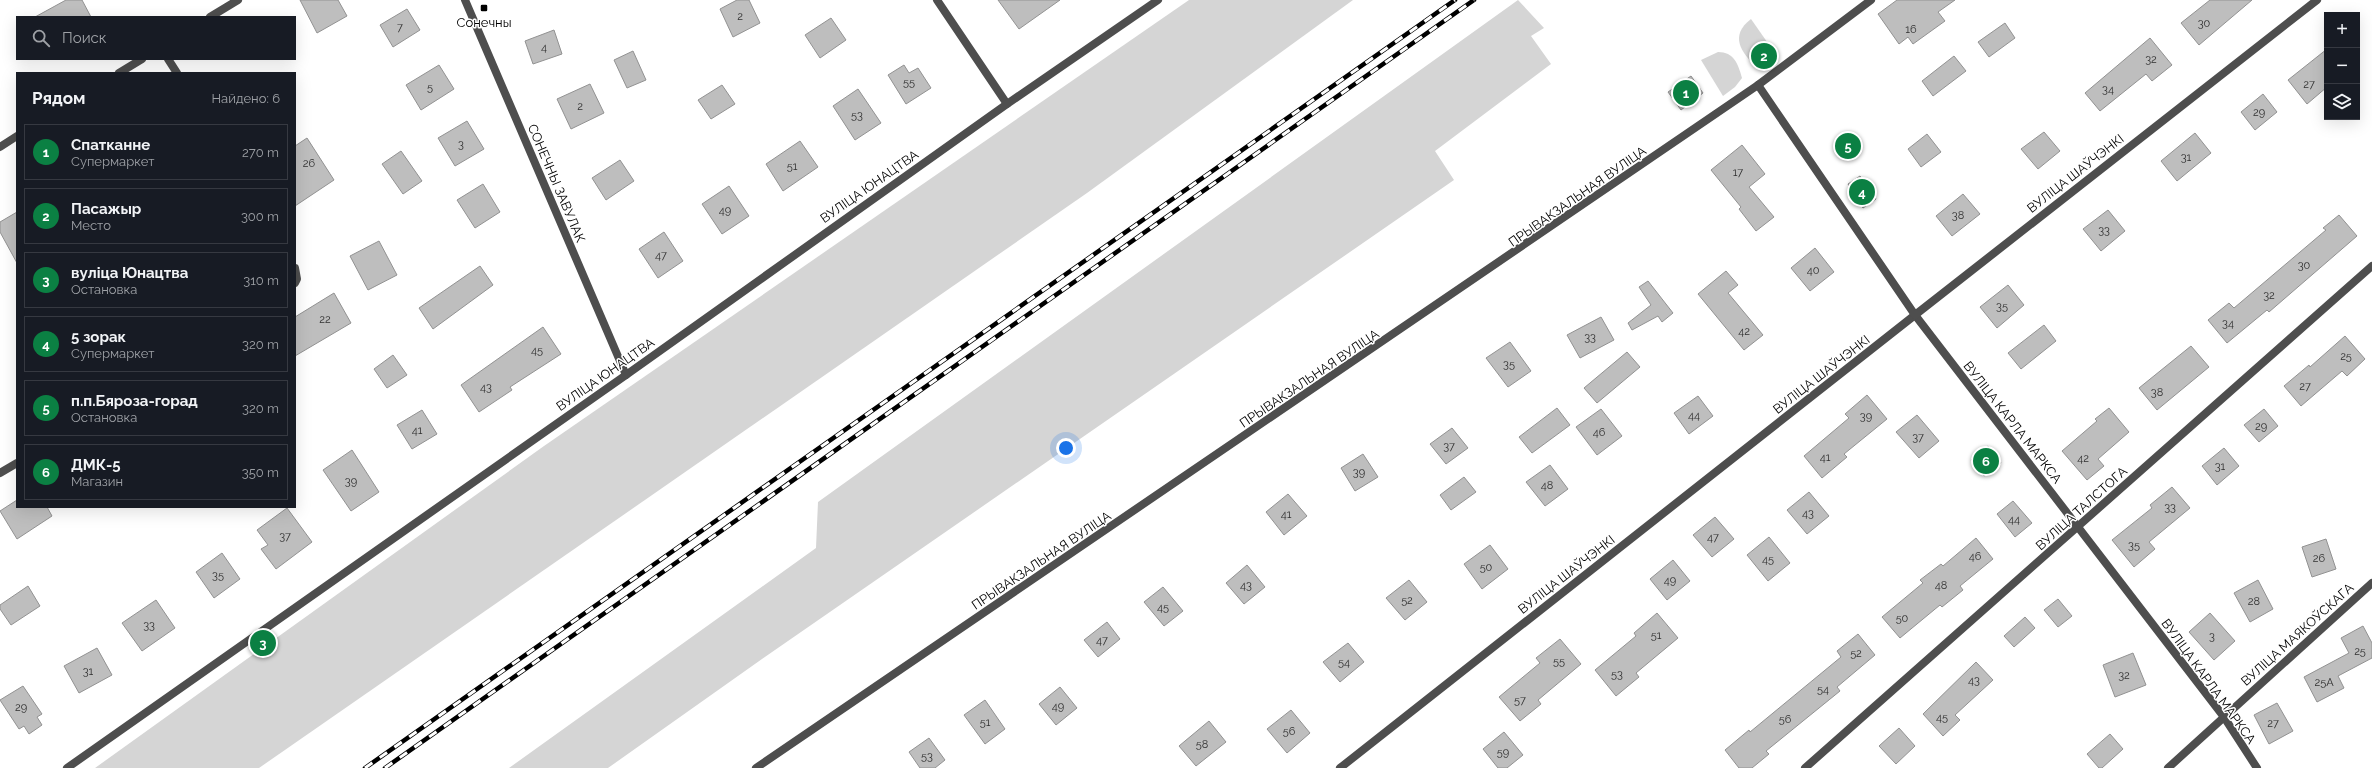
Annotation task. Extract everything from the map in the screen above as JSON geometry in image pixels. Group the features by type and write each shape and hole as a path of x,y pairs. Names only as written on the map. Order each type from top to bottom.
{"street":[{"path":"212,16 238,0"},
{"name":"СОНЕЧНЫ ЗАВУЛАК","path":"466,0 626,375"},
{"path":"937,0 1006,104"},
{"name":"ВУЛІЦА ЮНАЦТВА","path":"67,768 626,375 1006,104 1158,0"},
{"name":"ПРЫВАКЗАЛЬНАЯ ВУЛІЦА","path":"756,768 1532,242 1758,85 1870,0"},
{"name":"ВУЛІЦА ШАЎЧЭНКІ","path":"1340,768 2317,0"},
{"path":"121,72 140,60"},
{"path":"169,60 176,72"},
{"name":"ВУЛІЦА КАРЛА МАРКСА","path":"1758,85 1915,315 2224,717 2257,768"},
{"path":"0,147 16,137"},
{"name":"ВУЛІЦА ТАЛСТОГА","path":"1805,768 2372,266"},
{"path":"0,473 16,464"},
{"name":"ВУЛІЦА МАЯКОЎСКАГА","path":"2168,768 2372,583"}],"shaded area":[{"path":"1189,0 1353,0 1087,193 259,768 95,768 544,446"},
{"path":"1518,0 1544,28 1531,36 1551,64 1435,151 1454,180 762,659 608,768 509,768 816,548 818,502"},
{"path":"1751,19 1779,59 1767,66 1757,68 1742,50 1739,38 1740,32 1744,25"},
{"path":"1718,52 1728,54 1732,57 1739,68 1742,78 1735,87 1723,96 1701,60"}],"building":[{"path":"66,0 82,0 90,16 37,16"},
{"path":"300,0 338,0 347,16 317,33"},
{"path":"737,0 749,0 760,23 733,37 720,9"},
{"path":"998,0 1060,0 1019,29"},
{"path":"1897,0 1955,0 1938,12 1945,21 1913,44 1908,37 1899,44 1878,14"},
{"path":"2210,0 2252,0 2199,45 2181,23"},
{"path":"407,9 420,30 393,47 380,25"},
{"path":"831,18 846,40 820,58 805,35"},
{"path":"2005,23 2015,38 1989,57 1978,42"},
{"path":"554,30 562,54 533,64 525,41"},
{"path":"2150,38 2172,65 2152,81 2146,74 2100,111 2085,93"},
{"path":"633,51 646,80 627,88 614,60"},
{"path":"2324,51 2324,90 2307,104 2288,80"},
{"path":"1954,56 1966,71 1933,96 1922,81"},
{"path":"439,65 454,89 421,110 406,85"},
{"path":"904,65 909,73 918,68 931,88 906,104 888,75"},
{"path":"1691,76 1703,93 1681,110 1668,92"},
{"path":"590,84 604,113 571,129 557,99"},
{"path":"722,85 735,104 711,119 698,100"},
{"path":"858,89 881,123 855,140 833,106"},
{"path":"2263,94 2277,112 2255,130 2241,112"},
{"path":"467,121 484,149 455,166 438,138"},
{"path":"2044,132 2060,151 2038,169 2021,149"},
{"path":"2195,133 2211,153 2177,181 2161,161"},
{"path":"1927,134 1941,152 1921,167 1908,149"},
{"path":"307,138 334,180 296,205 296,145"},
{"path":"800,141 818,167 783,191 766,164"},
{"path":"1742,145 1765,174 1749,187 1774,217 1756,231 1739,209 1741,207 1711,170"},
{"path":"401,151 422,181 403,194 382,164"},
{"path":"620,160 634,181 606,200 592,178"},
{"path":"1860,176 1876,199 1863,208 1848,184"},
{"path":"483,184 500,212 475,228 457,200"},
{"path":"729,186 749,216 722,234 702,204"},
{"path":"1963,194 1980,214 1952,236 1936,216"},
{"path":"2108,210 2125,231 2101,251 2083,229"},
{"path":"16,213 16,261 0,232 0,222"},
{"path":"2339,215 2357,236 2269,312 2267,310 2227,343 2208,320 2229,303 2234,308 2326,230 2323,228"},
{"path":"664,232 683,261 658,278 639,249"},
{"path":"379,241 397,275 368,290 350,256"},
{"path":"1815,248 1834,272 1810,291 1791,268"},
{"path":"480,266 493,285 433,329 419,308"},
{"path":"1726,271 1738,285 1728,293 1763,335 1744,350 1698,294"},
{"path":"1648,281 1673,313 1662,322 1658,316 1632,330 1628,323 1651,305 1639,287"},
{"path":"2008,285 2024,305 1997,328 1980,307"},
{"path":"334,293 351,323 296,355 296,316"},
{"path":"1601,317 1614,340 1580,358 1567,335"},
{"path":"2044,325 2056,341 2021,369 2008,353"},
{"path":"543,327 561,354 510,387 512,390 479,412 461,385"},
{"path":"2345,336 2365,359 2347,376 2342,371 2301,406 2284,386 2309,365 2310,367"},
{"path":"1510,342 1531,371 1508,387 1486,358"},
{"path":"2191,346 2209,367 2157,410 2139,388"},
{"path":"1627,352 1640,367 1597,403 1584,388"},
{"path":"393,355 407,375 387,388 374,369"},
{"path":"1867,395 1887,419 1844,454 1847,457 1822,478 1804,456 1849,418 1845,414"},
{"path":"1698,396 1713,416 1689,434 1674,413"},
{"path":"1557,408 1570,425 1532,453 1519,437"},
{"path":"2109,408 2129,432 2098,459 2104,466 2087,480 2062,451 2097,421 2095,419"},
{"path":"1601,409 1622,436 1597,455 1576,427"},
{"path":"2264,409 2278,426 2259,442 2244,425"},
{"path":"422,410 437,434 412,449 397,425"},
{"path":"1917,415 1939,441 1919,458 1896,432"},
{"path":"1452,428 1468,448 1446,464 1430,444"},
{"path":"1988,446 2001,463 1984,476 1971,460"},
{"path":"2224,448 2239,466 2217,485 2202,466"},
{"path":"352,450 379,492 351,511 323,470"},
{"path":"1363,454 1378,477 1355,491 1341,468"},
{"path":"1550,465 1568,489 1545,506 1526,482"},
{"path":"1464,477 1476,492 1451,510 1440,495"},
{"path":"2172,487 2190,508 2149,542 2155,549 2134,567 2112,540 2152,508 2150,505"},
{"path":"1809,492 1829,516 1807,534 1787,510"},
{"path":"1288,494 1307,516 1284,535 1266,512"},
{"path":"16,501 16,508 48,508 52,516 17,539 0,511"},
{"path":"2013,501 2032,523 2015,537 1997,514"},
{"path":"287,508 312,542 276,569 261,549 268,545 257,530"},
{"path":"1715,517 1734,539 1712,557 1693,535"},
{"path":"1769,537 1790,563 1768,581 1747,555"},
{"path":"1976,538 1993,559 1960,586 1963,590 1942,607 1940,605 1900,638 1882,617 1923,583 1920,580 1941,564 1943,566"},
{"path":"2326,539 2336,569 2312,577 2302,547"},
{"path":"1490,545 1508,569 1482,589 1464,564"},
{"path":"222,553 240,579 214,598 196,572"},
{"path":"1673,560 1690,581 1667,600 1650,579"},
{"path":"1247,565 1265,587 1244,604 1226,583"},
{"path":"1409,580 1427,602 1405,620 1386,598"},
{"path":"2258,580 2273,609 2250,622 2234,593"},
{"path":"28,586 40,606 11,625 0,609 0,605"},
{"path":"1163,587 1183,611 1164,626 1144,602"},
{"path":"2058,599 2072,616 2058,627 2044,610"},
{"path":"156,600 175,628 142,651 122,623"},
{"path":"1657,613 1678,638 1636,673 1639,677 1616,696 1595,670 1636,636 1634,633"},
{"path":"2210,613 2235,641 2214,660 2189,632"},
{"path":"2025,617 2035,628 2014,647 2004,636"},
{"path":"1107,622 1120,639 1098,657 1084,640"},
{"path":"2363,626 2372,643 2372,658 2338,676 2344,688 2317,702 2304,677 2349,653 2341,638"},
{"path":"1858,634 1875,655 1837,687 1840,691 1766,751 1769,754 1752,768 1739,768 1725,750 1749,730 1750,732 1841,657 1837,651"},
{"path":"1560,639 1581,664 1538,700 1541,704 1520,721 1499,697 1540,663 1536,658"},
{"path":"1348,643 1364,662 1340,682 1323,662"},
{"path":"97,648 112,675 79,693 64,666"},
{"path":"2133,653 2146,685 2115,697 2103,665"},
{"path":"1976,662 1993,680 1955,715 1960,720 1943,736 1923,714"},
{"path":"23,686 42,714 37,717 42,725 29,734 24,726 19,729 0,700"},
{"path":"1060,687 1077,708 1056,725 1039,704"},
{"path":"985,700 1005,729 985,744 964,715"},
{"path":"2277,703 2293,731 2269,744 2254,715"},
{"path":"1291,710 1310,733 1287,753 1267,729"},
{"path":"1209,721 1226,742 1196,766 1179,746"},
{"path":"1899,728 1915,746 1896,764 1879,746"},
{"path":"1504,732 1523,755 1507,768 1498,768 1483,749"},
{"path":"2110,734 2123,749 2102,768 2099,768 2087,754"},
{"path":"929,738 945,760 935,768 920,768 909,752"}],"railway":[{"path":"365,768 1455,0"},
{"path":"385,768 1474,0"}],"place":[{"name":"Сонечны","path":"484,8"},
{"name":"Пасажыр","path":"1764,56"},
{"name":"Спатканне","path":"1686,93"},
{"name":"п.п.Бяроза-горад","path":"1848,146"},
{"name":"5 зорак","path":"1862,192"},
{"name":"ДМК-5","path":"1986,461"},
{"name":"вуліца Юнацтва","path":"263,643"}]}
